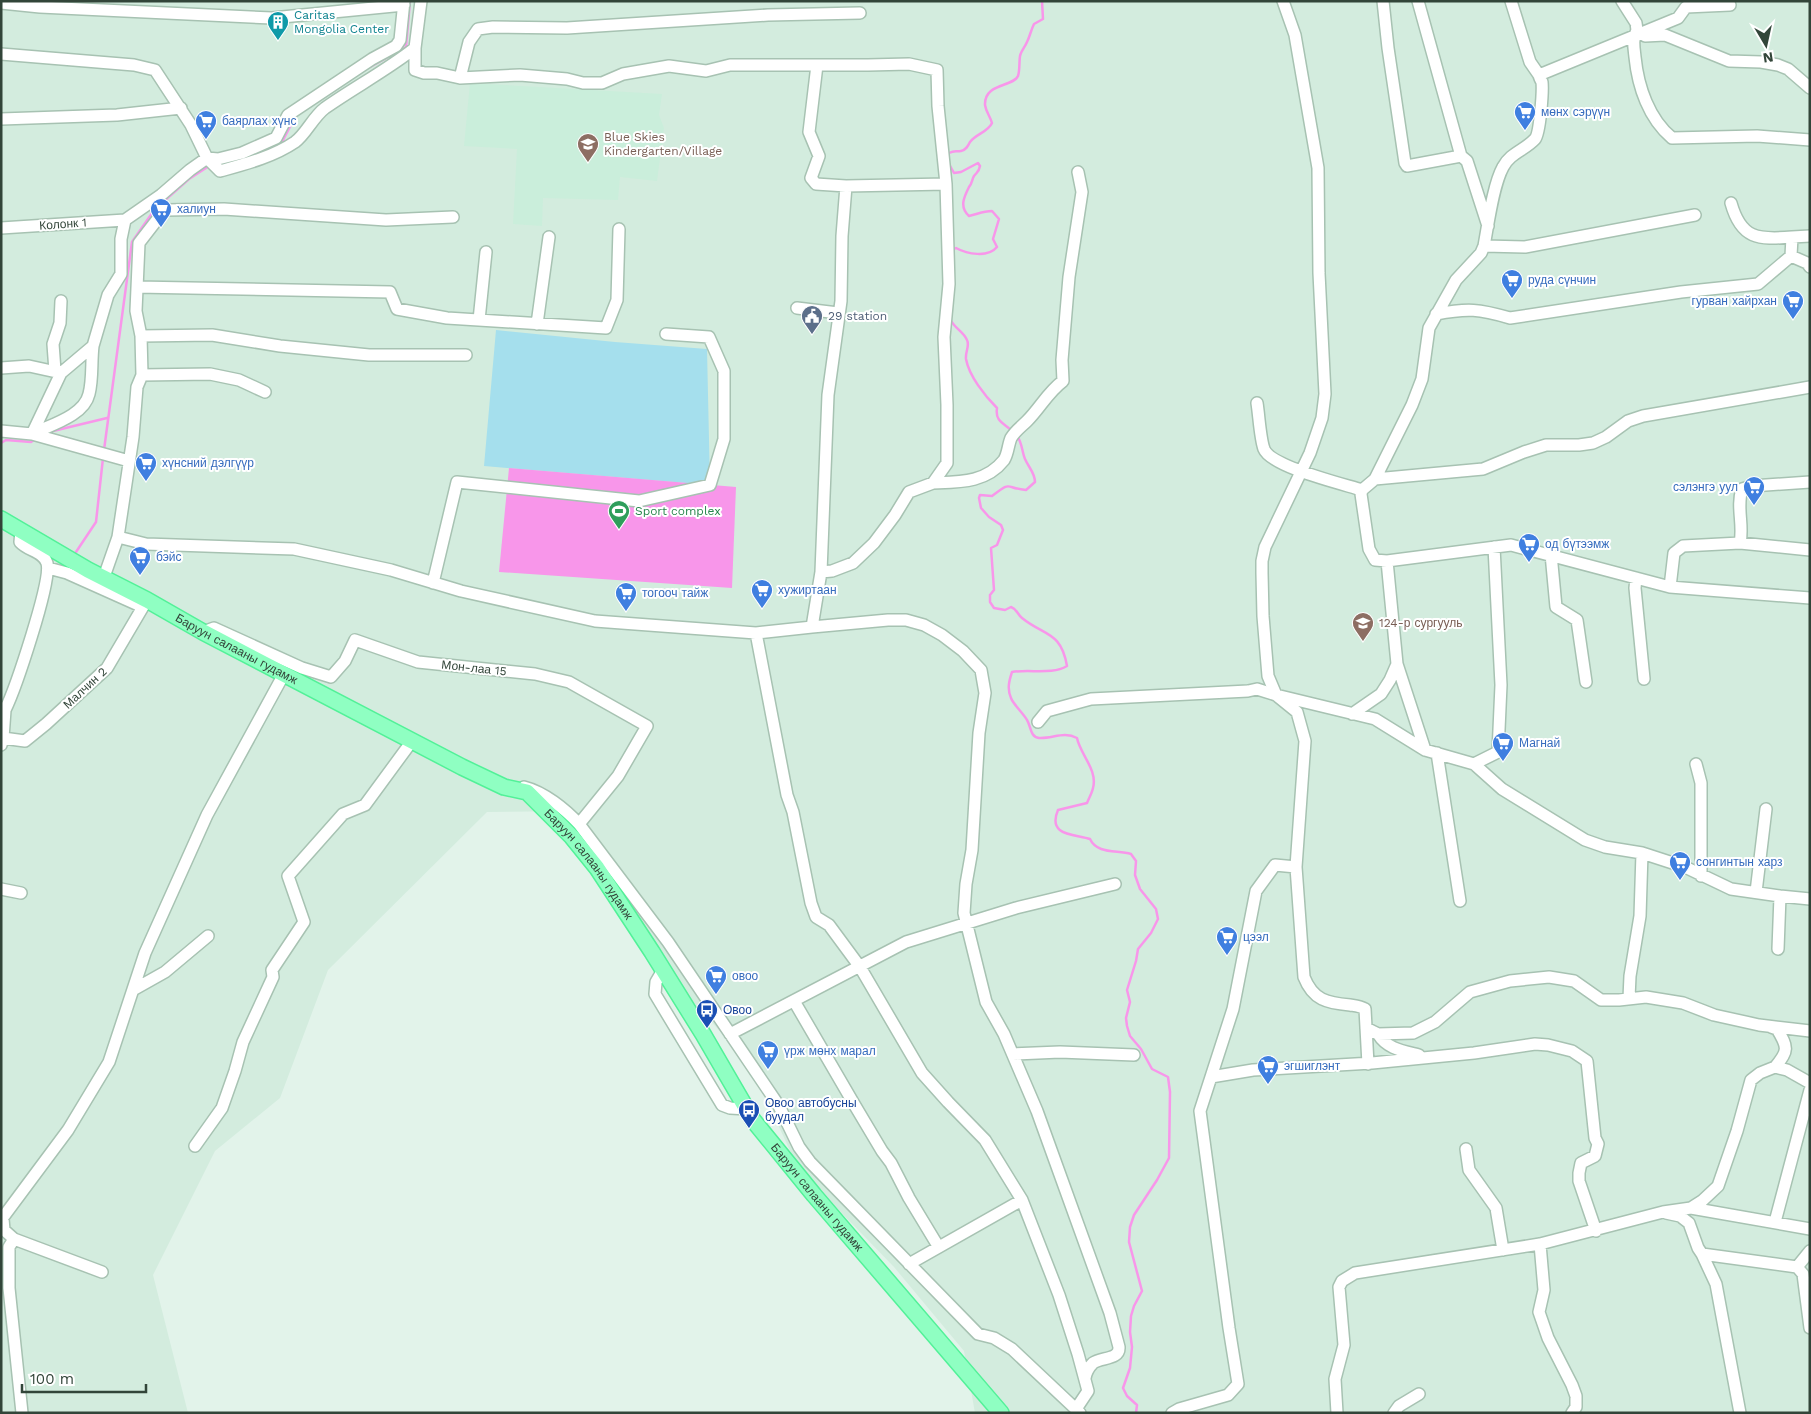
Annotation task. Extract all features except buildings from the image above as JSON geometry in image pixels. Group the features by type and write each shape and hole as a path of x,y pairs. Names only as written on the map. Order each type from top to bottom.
{"main road":[{"name":"Баруун салааны гудамж","path":"1,519 145,603 483,777 504,787 527,792 572,837 597,868 703,1034 753,1120 814,1195 1001,1413"}],"street":[{"path":"421,1 415,48 415,70 460,78 520,75 566,79 583,84 602,83 623,74 669,66 706,71 730,65 909,64 937,70 938,106 946,184 949,284 944,337 947,463 933,483"},
{"path":"1283,1 1295,34 1318,168 1318,273 1325,394 1322,418 1301,472 1265,547 1262,561 1263,616 1268,676 1276,695 1297,712 1305,741 1296,867 1304,977 1309,990 1320,999 1333,1004 1360,1006 1365,1009 1368,1064"},
{"path":"1383,1 1405,163 1407,166 1461,156"},
{"path":"1418,1 1461,156 1467,162 1488,227"},
{"path":"1511,1 1530,62 1542,81 1537,137 1513,154 1503,167 1481,253 1456,280 1436,314 1429,328 1422,379 1412,405 1375,479 1362,490 1369,549 1375,560 1387,560 1511,545 1670,586 1810,598"},
{"path":"1622,1 1636,22 1637,30 1633,38 1637,74 1642,94 1658,123 1672,138 1757,136 1810,140"},
{"path":"1,3 106,11 272,18 404,3 400,40 396,46 372,59 288,115 276,138 242,153 218,159 212,163 190,170 161,195 125,220 121,239 121,274 108,295 93,346 89,395 82,407 72,415 32,434"},
{"path":"1538,75 1633,38 1678,18 1686,7 1730,5"},
{"path":"460,78 469,42 478,29 493,26 567,28 768,15 860,13"},
{"path":"1633,38 1656,34 1666,35 1729,61 1761,62 1778,65 1788,69 1810,88"},
{"path":"1,54 134,65 155,70 181,108 212,163 220,171 258,160 296,141 323,109 392,66 415,48"},
{"path":"816,65 809,132 818,156 811,178 816,184 846,186 946,184"},
{"path":"1,119 117,115 181,108"},
{"path":"821,572 832,571 853,563 874,543 909,492 933,483 977,480 1003,461 1014,433 1028,421 1053,388 1063,381 1062,360 1069,277 1082,192 1078,172"},
{"path":"812,627 821,572 828,395 838,313 846,186"},
{"path":"1731,203 1735,218 1749,234 1767,239 1810,236"},
{"path":"104,578 118,537 137,387 142,375 141,336 136,311 139,243 166,210 224,209 386,220 452,217"},
{"path":"1484,246 1525,247 1695,215"},
{"name":"Колонк 1","path":"1,228 125,220"},
{"path":"137,287 390,292 398,309 447,318 606,328 617,300 619,229"},
{"path":"537,324 549,237"},
{"path":"1436,314 1463,309 1485,311 1510,318 1681,292 1758,284 1791,256 1792,237"},
{"path":"479,320 486,252"},
{"path":"1791,256 1810,266"},
{"path":"58,372 53,344 60,323 61,301"},
{"path":"797,308 838,313"},
{"path":"433,583 457,482 639,501 710,485 724,439 724,371 709,337 666,334"},
{"path":"141,336 212,335 280,346 369,355 466,355"},
{"path":"32,434 58,372 93,346"},
{"path":"1,368 28,366 58,372"},
{"path":"142,375 210,374 239,380 265,392"},
{"path":"1375,479 1483,469 1546,445 1593,443 1606,438 1628,422 1643,416 1810,387"},
{"path":"1257,403 1264,449 1269,456 1301,472 1362,490"},
{"path":"1,431 32,434 129,461"},
{"path":"1740,543 1742,537 1739,500 1742,489 1752,486 1810,482"},
{"path":"2,742 3,709 17,682 42,597 48,568 43,557 20,542 21,532"},
{"path":"118,537 146,544 294,549 391,570 461,591 595,621 756,632 906,620 942,635 963,651 981,670 985,693 979,733 972,850 966,884 964,913 986,1002 1013,1054 1037,1111 1110,1313 1119,1347 1120,1351 1117,1355 1094,1362 1086,1372 1085,1378"},
{"path":"1670,586 1674,553 1683,546 1740,543 1810,550"},
{"path":"1474,764 1498,752 1501,685 1494,547"},
{"path":"1550,554 1556,607 1577,620 1586,682"},
{"path":"1387,560 1397,664 1425,750"},
{"path":"48,568 145,603"},
{"path":"1636,578 1635,588 1644,679"},
{"name":"Малчин 2","path":"2,742 25,741 107,668 145,603"},
{"name":"Мон-лаа 15","path":"203,632 214,628 302,668 331,677 345,661 355,640 418,662 535,674 569,682 647,726 618,776 579,824"},
{"path":"483,777 534,789 579,824 662,935 730,1034 779,1106 799,1147 810,1162 978,1334 994,1338 1012,1349 1078,1411 1088,1391 1085,1378 1046,1257 1022,1200 985,1140 922,1073 860,967 829,925 816,917 811,902 786,786 756,632"},
{"path":"1352,714 1381,694 1397,664"},
{"path":"102,1272 14,1239 4,1230 2,1220 68,1130 109,1062 146,953 206,815 284,674"},
{"path":"1038,722 1047,711 1091,699 1257,689 1375,719 1425,750 1474,764 1502,789 1585,840 1605,847 1642,853 1685,867 1731,889 1810,899"},
{"path":"195,1146 222,1108 243,1042 274,977 272,970 304,922 288,876 344,814 365,805 412,740"},
{"path":"1437,753 1460,901"},
{"path":"1696,764 1701,783 1701,876"},
{"path":"1756,892 1766,809"},
{"path":"1629,998 1630,976 1640,916 1642,853"},
{"path":"1172,1413 1179,1409 1228,1395 1238,1384 1222,1280 1200,1111 1232,1009 1256,891 1275,865 1296,867"},
{"path":"730,1034 906,942 1016,908 1115,884"},
{"path":"1,889 21,893"},
{"path":"1778,949 1780,896"},
{"path":"133,990 165,972 208,936"},
{"path":"663,970 656,982 655,994 685,1044 722,1105 730,1108 747,1109"},
{"path":"1366,1028 1378,1034 1413,1033 1435,1022 1470,992 1510,981 1549,977 1574,982 1601,1000 1646,997 1683,1003 1714,1015 1810,1031"},
{"path":"794,1001 882,1151 891,1163 909,1198 938,1246"},
{"path":"1691,1208 1702,1201 1718,1186 1737,1131 1751,1080 1760,1073 1775,1067 1785,1055 1786,1043 1777,1029 1759,1024"},
{"path":"685,1044 703,1034"},
{"path":"1378,1034 1383,1042 1396,1049 1425,1057"},
{"path":"1211,1077 1253,1070 1368,1064 1474,1053 1535,1044 1572,1051 1587,1061 1595,1138 1598,1144 1595,1156 1582,1163 1579,1173 1596,1231"},
{"path":"1013,1054 1060,1052 1134,1055"},
{"path":"1775,1067 1787,1070 1810,1083"},
{"path":"1775,1222 1810,1090"},
{"path":"1466,1149 1469,1170 1496,1208 1503,1250"},
{"path":"909,1264 1022,1200"},
{"path":"1337,1413 1334,1379 1344,1345 1339,1288 1342,1281 1355,1273 1540,1244 1596,1231 1663,1212 1691,1208 1810,1229"},
{"path":"1663,1212 1680,1216 1689,1223 1698,1248 1716,1284 1740,1413"},
{"path":"14,1239 10,1248 5,1288 22,1413"},
{"path":"1540,1244 1544,1290 1539,1312 1548,1338 1572,1385 1576,1396 1576,1411"},
{"path":"1796,1268 1810,1250"},
{"path":"1702,1254 1796,1268 1803,1274 1810,1328"},
{"path":"1394,1413 1399,1406 1419,1394"}],"shaded area":[{"path":"1,1 1810,1 1810,1413 975,1413 964,1351 894,1267 798,1168 750,1064 662,968 574,811 487,812 328,970 280,1098 215,1151 153,1275 188,1413 1,1413"},
{"name":"Blue Skies Kindergarten/Village","path":"470,83 662,94 659,115 664,128 657,181 620,177 618,200 543,198 542,226 513,224 517,149 464,146"},
{"path":"496,330 707,349 710,485 484,466"},
{"name":"Sport complex","path":"509,468 736,487 732,588 499,572"}],"waterway":[{"path":"370,67 406,47 410,1"},
{"path":"948,159 949,153 967,148 970,142 988,129 992,123 985,105 986,98 994,89 1015,80 1018,76 1021,52 1034,24 1043,19 1042,1"},
{"path":"246,157 282,142 295,117"},
{"path":"949,164 954,173 961,172 978,163 980,166 979,170 973,177 964,198 964,209 969,216 992,211 999,219 993,239 997,247 993,250 988,253 977,254 956,248 953,252"},
{"path":"104,450 132,242 155,209 189,179 209,166"},
{"path":"950,319 967,340 966,359 974,379 997,408 998,419 1011,430"},
{"path":"49,432 107,418"},
{"path":"1017,436 1035,482 1026,490 1009,486 992,496 980,495 979,498 981,508 989,517 1001,525 1003,530 997,545 991,548 994,590 990,595 990,602 994,608 1005,610 1013,608 1030,624 1056,640 1061,646 1067,666 1048,671 1012,672 1009,685 1010,695 1027,720 1034,736 1044,738 1067,735 1077,738 1091,768 1094,781 1093,790 1087,803 1058,810 1056,825 1064,832 1090,839 1093,844 1102,849 1131,854 1136,861 1135,875 1140,889 1156,909 1158,919 1151,933 1138,949 1127,990 1130,1002 1126,1018 1130,1036 1141,1049 1152,1069 1168,1077 1170,1092 1169,1158 1134,1215 1130,1227 1129,1242 1142,1291 1131,1316 1130,1332 1132,1347 1130,1368 1123,1388 1127,1396 1137,1405 1136,1413"},
{"path":"1,443 6,440 31,442 34,440"},
{"path":"74,555 96,522 103,458"}],"place":[{"name":"Caritas Mongolia Center","path":"278,41"},
{"name":"мөнх сэрүүн","path":"1525,131"},
{"name":"баярлах хүнс","path":"206,140"},
{"name":"Blue Skies Kindergarten/Village","path":"588,163"},
{"name":"халиун","path":"161,228"},
{"name":"руда сүнчин","path":"1512,299"},
{"name":"гурван хайрхан","path":"1793,320"},
{"name":"29 station","path":"812,335"},
{"name":"хүнсний дэлгүүр","path":"146,482"},
{"name":"сэлэнгэ уул","path":"1754,506"},
{"name":"Sport complex","path":"619,530"},
{"name":"од бүтээмж","path":"1529,563"},
{"name":"бэйс","path":"140,576"},
{"name":"хужиртаан","path":"762,609"},
{"name":"тогооч тайж","path":"626,612"},
{"name":"124-р сургууль","path":"1363,642"},
{"name":"Магнай","path":"1503,762"},
{"name":"сонгинтын харз","path":"1680,881"},
{"name":"цээл","path":"1227,956"},
{"name":"овоо","path":"716,995"},
{"name":"Овоо","path":"707,1029"},
{"name":"үрж мөнх марал","path":"768,1070"},
{"name":"эгшиглэнт","path":"1268,1085"},
{"name":"Овоо автобусны буудал","path":"749,1129"}]}
